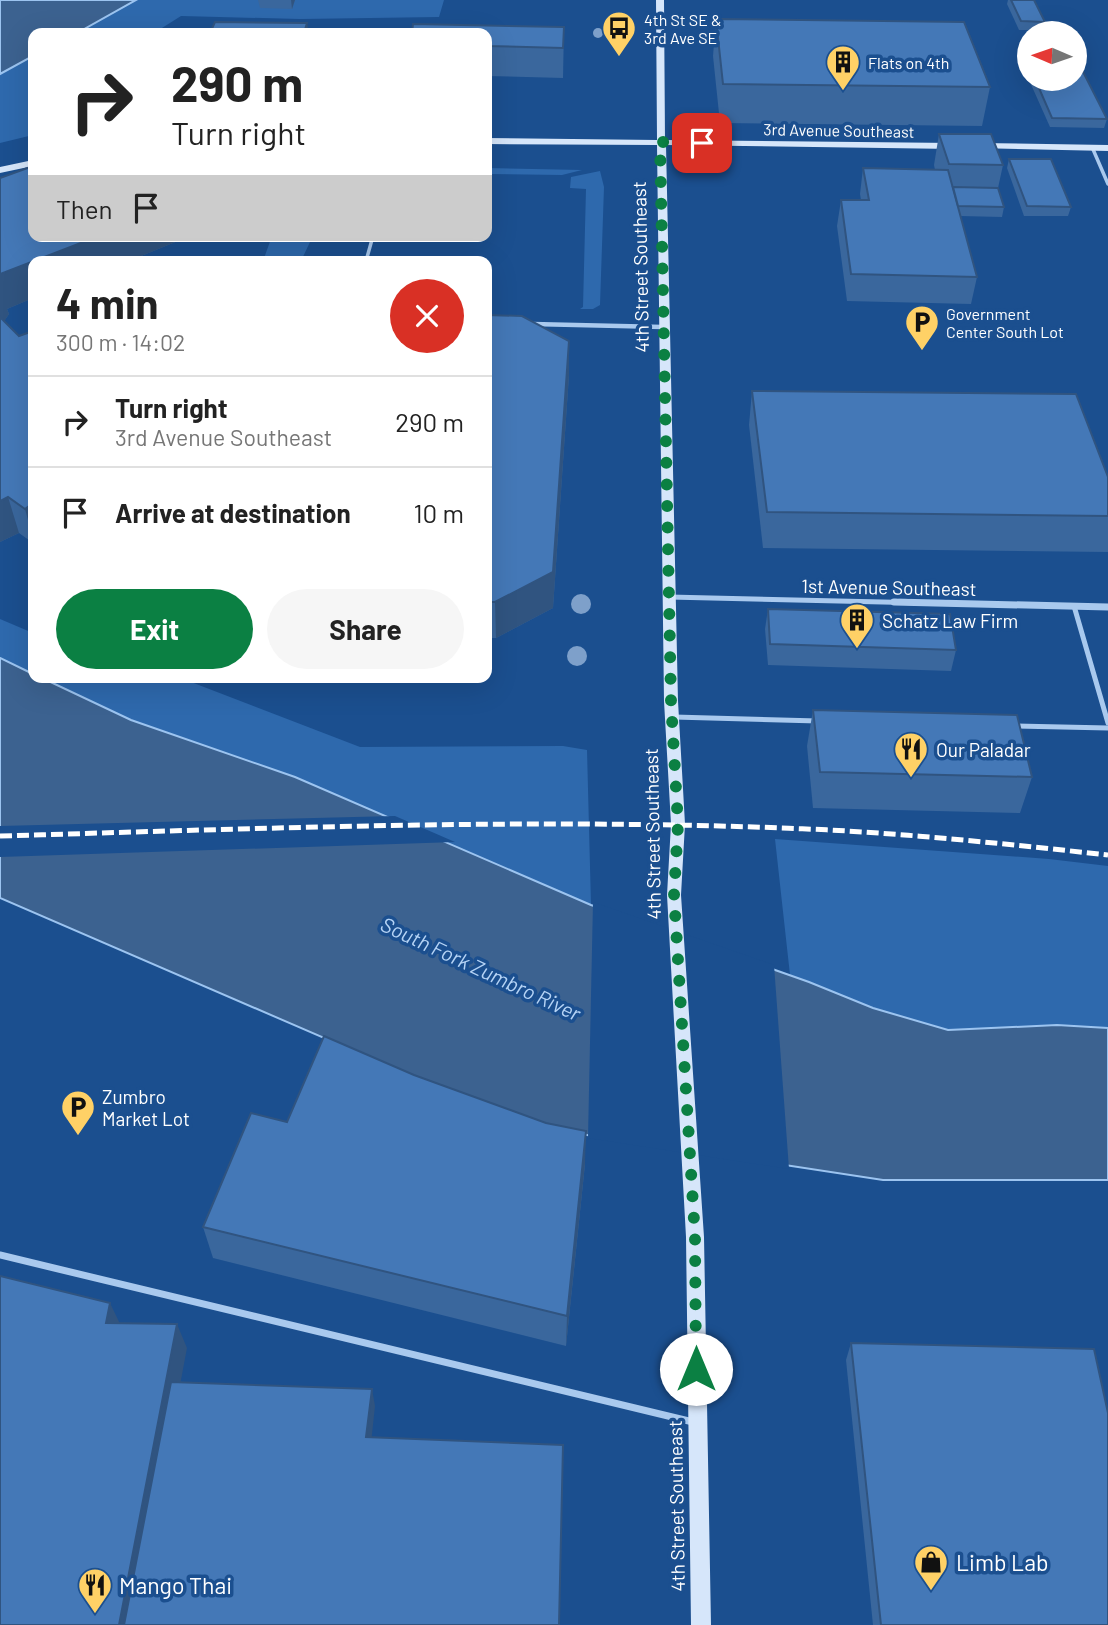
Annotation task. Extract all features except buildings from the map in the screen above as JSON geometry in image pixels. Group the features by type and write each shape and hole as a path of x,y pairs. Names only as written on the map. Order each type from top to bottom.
{"main road":[{"name":"4th Street Southeast","path":"660,0 663,327 669,597 678,824 674,895 695,1237 701,1625"},
{"name":"3rd Avenue Southeast","path":"492,141 1108,148"},
{"path":"0,170 28,164"}],"street":[{"name":"1st Avenue Southeast","path":"669,597 1108,607"}],"lane":[{"path":"1091,148 1108,184"},
{"path":"527,324 663,327"},
{"path":"1074,606 1108,723"},
{"path":"673,717 823,721"},
{"path":"999,726 1108,729"},
{"path":"0,1255 696,1422"}],"shaded area":[{"path":"136,0 444,0 439,17 300,19 181,16 162,28 86,28"},
{"path":"28,59 28,136 0,143 0,74"},
{"path":"492,168 582,170 562,175 492,174"},
{"path":"600,171 604,187 600,305 593,309 580,309 583,307 586,189 570,188 571,177"},
{"path":"270,242 310,242 303,256 265,256"},
{"path":"0,619 28,631 28,672 0,658"},
{"path":"53,683 194,683 360,747 563,746 587,750 591,905 295,777 131,720"},
{"path":"775,839 1049,859 1108,866 1108,1028 1057,1025 948,1030 873,1008 790,975"}],"water":[{"path":"0,0 136,0 86,28 28,28 28,59 0,74"},
{"name":"South Fork Zumbro River","path":"0,658 28,672 28,683 53,683 131,720 295,777 591,905 809,982 873,1008 948,1030 1057,1025 1108,1028 1108,1180 883,1180 528,1126 0,898"}],"pier":[{"path":"395,816 455,842 0,857 0,826"},
{"path":"593,902 774,965 789,1169 588,1138"}],"railway":[{"path":"0,836 415,825 623,824 865,832 1108,855"}],"place":[{"name":"4th St SE & 3rd Ave SE","path":"619,58"},
{"name":"Flats on 4th","path":"843,92"},
{"name":"Government Center South Lot","path":"922,352"},
{"name":"Schatz Law Firm","path":"857,650"},
{"name":"Our Paladar","path":"911,779"},
{"name":"Zumbro Market Lot","path":"78,1137"},
{"name":"Limb Lab","path":"931,1592"},
{"name":"Mango Thai","path":"95,1615"}],"route":[{"path":"696,1369 695,1237 674,895 678,824 671,701 660,142 702,143"}]}
